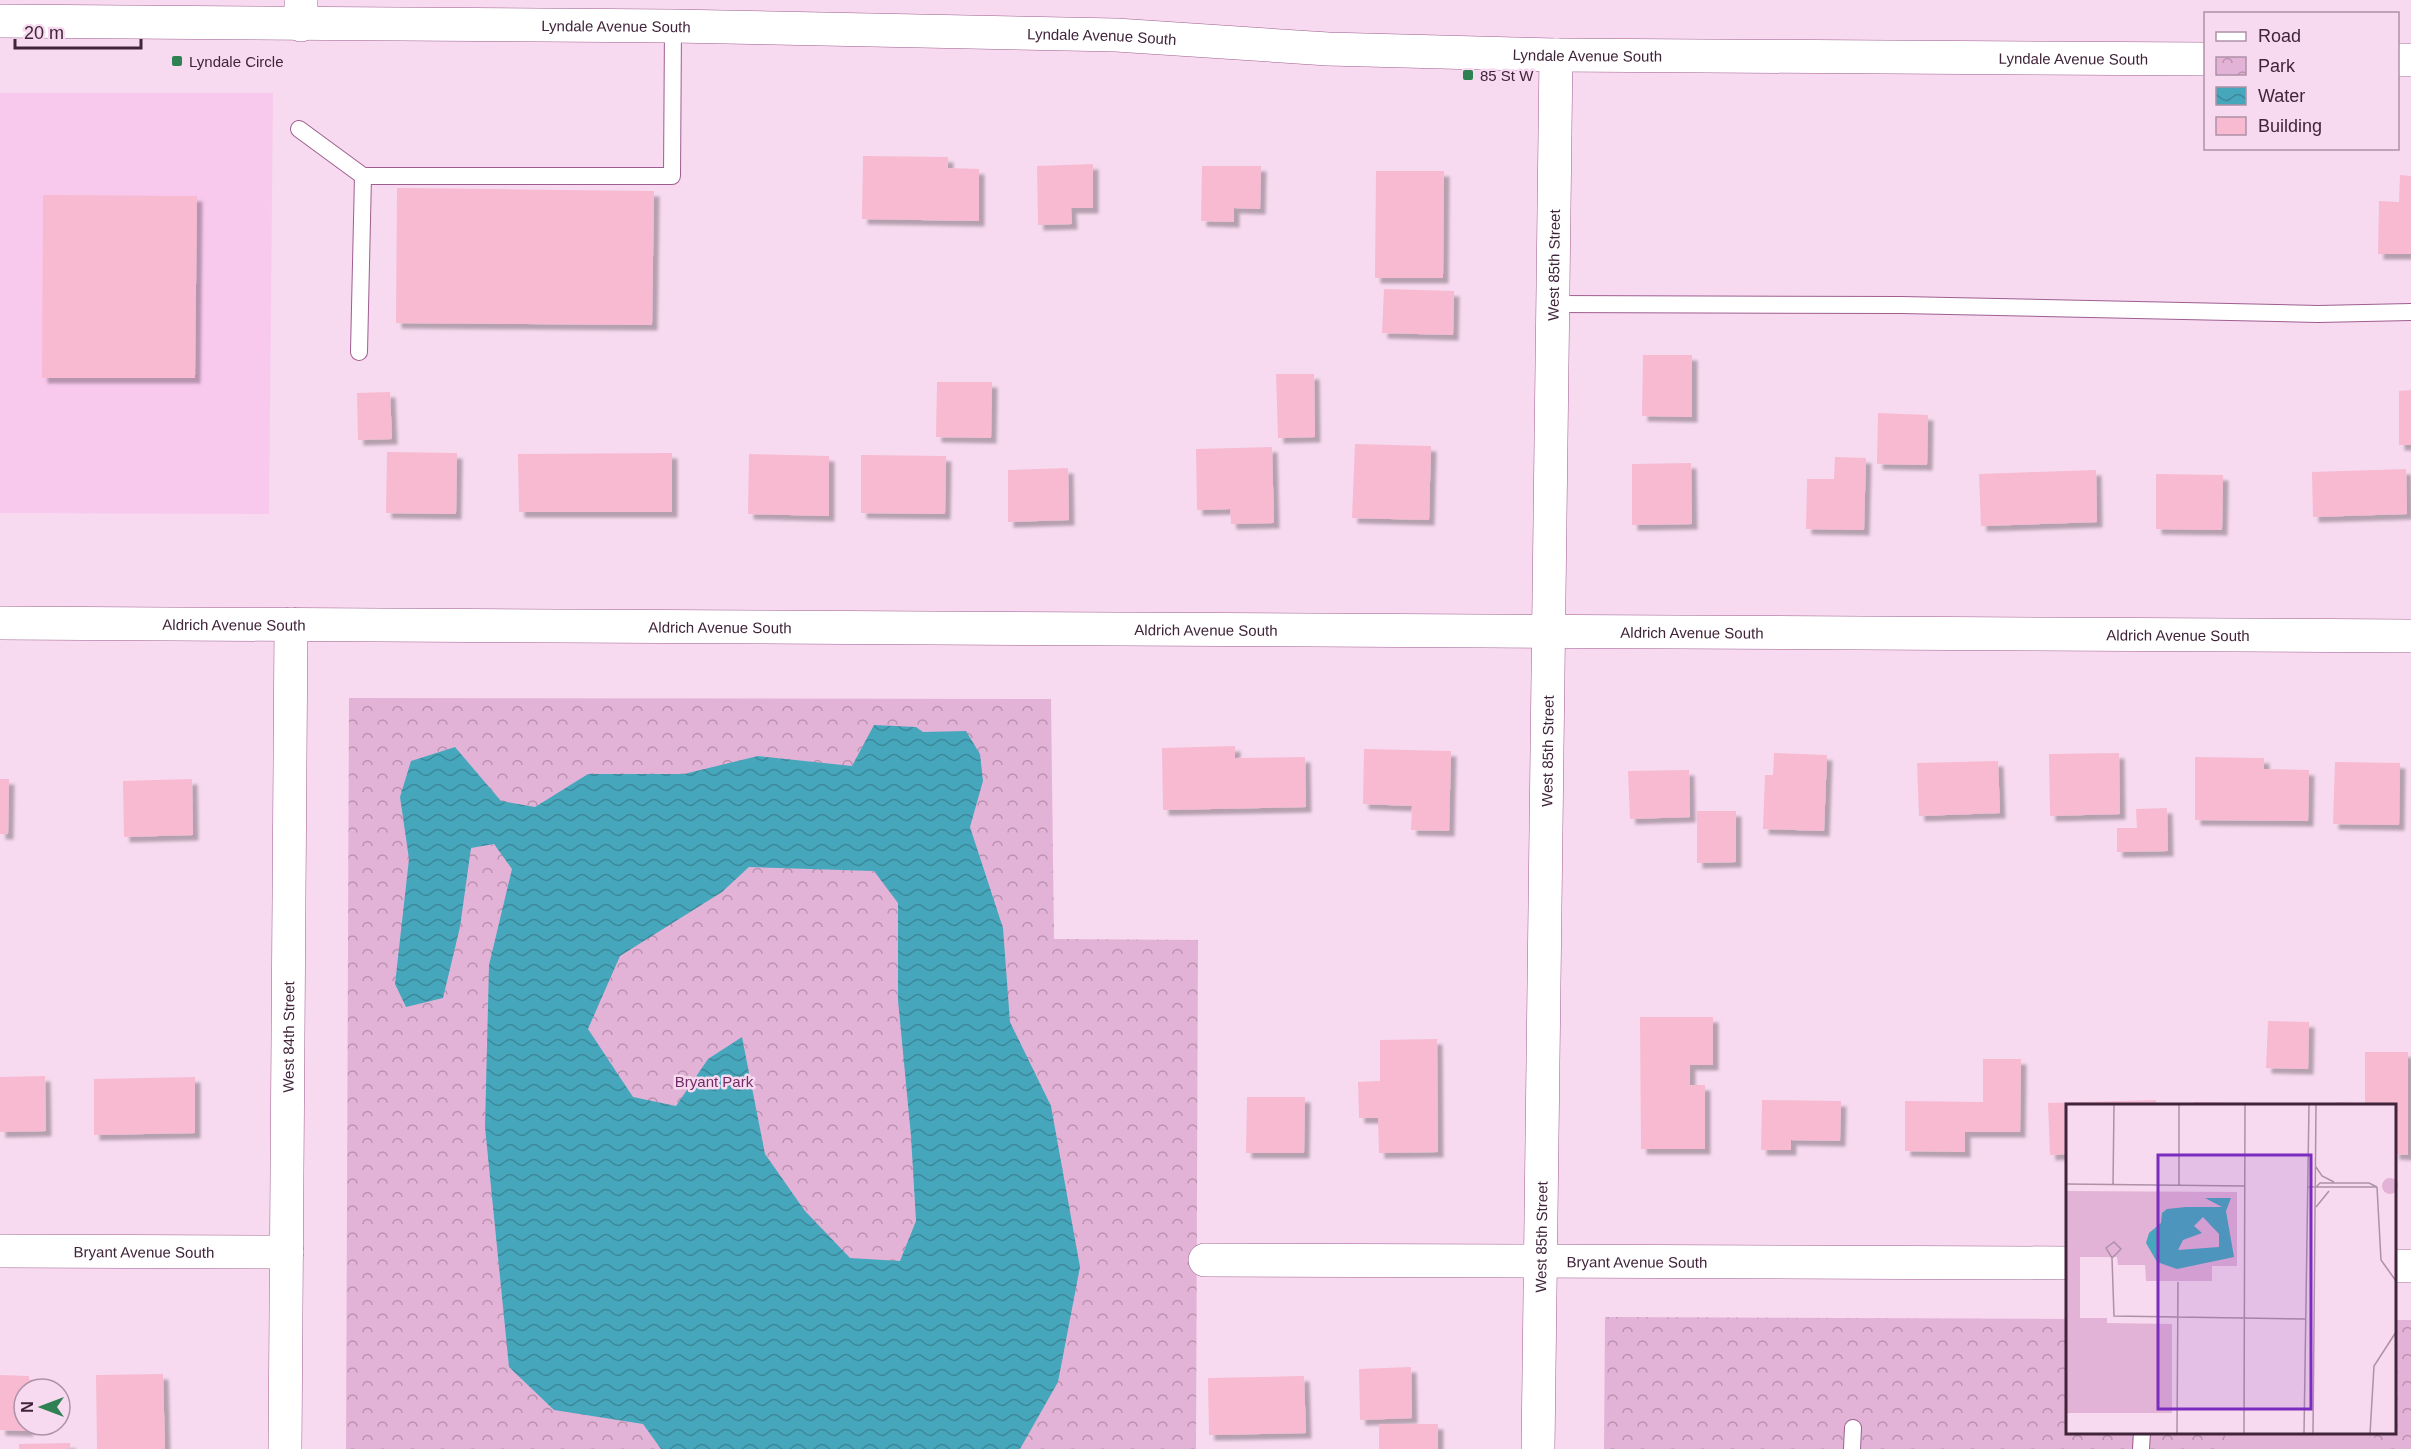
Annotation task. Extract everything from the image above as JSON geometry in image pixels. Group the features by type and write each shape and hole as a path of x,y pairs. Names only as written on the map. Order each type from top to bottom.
{"street":[{"name":"Lyndale Avenue South","path":"0,21 301,12 673,26 1116,35 1328,49 1556,55 2204,59"},
{"name":"West 85th Street","path":"1538,1449 1556,55"},
{"name":"Aldrich Avenue South","path":"0,623 2411,636"},
{"name":"West 84th Street","path":"285,1449 291,624"},
{"name":"Bryant Avenue South","path":"0,1251 287,1252"},
{"name":"Bryant Avenue South","path":"1205,1260 2066,1263"}],"lane":[{"path":"299,129 363,176 672,176 673,26"},
{"path":"359,352 363,176"},
{"path":"1552,304 1901,305 2318,314 2411,312"},
{"path":"1852,1428 1852,1449"},
{"path":"2141,1449 2142,1434"}],"shaded area":[{"path":"0,93 273,93 269,514 0,513"}],"green space":[{"name":"Bryant Park","path":"349,698 1051,699 1054,939 1198,940 1196,1449 346,1449"},
{"path":"1605,1317 2066,1319 2066,1434 2396,1434 2396,1320 2411,1320 2411,1449 1604,1449"},
{"path":"2225,1434 2374,1434 2374,1449 2225,1449"}],"water":[{"path":"874,725 916,727 923,732 966,731 980,754 983,781 970,827 1003,928 1010,1022 1051,1106 1080,1267 1058,1382 1020,1449 661,1449 643,1424 554,1410 509,1367 485,1127 489,965 512,869 494,844 471,848 460,927 443,998 406,1007 395,984 409,859 400,797 411,761 455,747 501,801 535,807 588,774 684,774 758,756 852,766","holes":["749,867 874,871 898,903 898,1000 911,1136 916,1221 900,1261 850,1258 805,1211 765,1154 742,1037 708,1059 676,1106 633,1097 588,1029 620,956 722,892"]}],"building":[{"path":"863,156 948,157 948,168 979,169 979,221 862,219"},
{"path":"1093,164 1093,208 1071,208 1072,224 1038,225 1037,166"},
{"path":"1202,166 1261,166 1260,209 1234,208 1234,222 1201,221"},
{"path":"1376,171 1444,171 1443,278 1375,278"},
{"path":"2400,175 2411,176 2411,254 2378,254 2379,201 2399,202"},
{"path":"397,188 654,191 652,325 396,323"},
{"path":"43,195 197,196 195,378 42,378"},
{"path":"1384,289 1454,291 1453,335 1382,333"},
{"path":"1643,355 1692,355 1692,417 1642,416"},
{"path":"1276,374 1314,374 1315,437 1278,438"},
{"path":"937,382 992,382 991,438 936,437"},
{"path":"2411,390 2411,445 2399,445 2399,391"},
{"path":"390,392 392,439 358,440 357,393"},
{"path":"1878,413 1928,415 1927,465 1877,464"},
{"path":"1355,444 1431,446 1429,520 1352,518"},
{"path":"1272,447 1274,523 1231,524 1230,509 1197,510 1196,449"},
{"path":"387,452 457,453 456,514 386,513"},
{"path":"672,453 672,512 519,512 518,454"},
{"path":"749,454 829,456 829,516 748,514"},
{"path":"861,455 946,456 945,514 861,513"},
{"path":"1835,457 1866,458 1864,530 1806,529 1807,479 1834,479"},
{"path":"1691,463 1692,524 1632,525 1632,464"},
{"path":"1068,468 1069,520 1008,522 1008,470"},
{"path":"2406,469 2407,514 2313,517 2312,472"},
{"path":"2096,470 2097,522 1981,526 1979,474"},
{"path":"2156,474 2223,475 2222,530 2156,529"},
{"path":"1235,746 1235,758 1305,757 1306,807 1163,810 1162,748"},
{"path":"1364,749 1451,751 1449,831 1411,830 1412,806 1363,804"},
{"path":"1774,753 1827,755 1824,831 1763,829 1765,775 1773,775"},
{"path":"2119,753 2120,814 2050,816 2049,754"},
{"path":"2195,757 2264,758 2264,769 2309,770 2308,821 2195,820"},
{"path":"1998,761 2000,813 1919,816 1917,763"},
{"path":"2335,762 2400,763 2399,825 2333,824"},
{"path":"1689,770 1690,817 1630,819 1628,771"},
{"path":"0,779 9,779 8,834 0,834"},
{"path":"192,779 193,835 124,837 123,781"},
{"path":"2167,808 2168,851 2117,852 2117,828 2137,828 2136,809"},
{"path":"1697,811 1736,811 1736,862 1697,863"},
{"path":"1640,1017 1713,1017 1713,1065 1690,1065 1690,1085 1705,1085 1705,1149 1641,1149"},
{"path":"2268,1021 2309,1022 2308,1069 2266,1068"},
{"path":"1437,1039 1438,1152 1379,1153 1378,1118 1359,1118 1358,1082 1380,1081 1380,1040"},
{"path":"2365,1052 2408,1052 2408,1155 2396,1154 2396,1104 2336,1104 2336,1102 2365,1103"},
{"path":"1983,1059 2021,1059 2020,1132 1965,1132 1965,1152 1905,1151 1905,1101 1983,1102"},
{"path":"45,1076 46,1131 0,1132 0,1077"},
{"path":"195,1077 195,1133 94,1135 94,1079"},
{"path":"1247,1097 1305,1097 1304,1153 1246,1153"},
{"path":"1762,1100 1841,1101 1840,1141 1791,1140 1791,1150 1761,1150"},
{"path":"2156,1100 2156,1104 2066,1104 2066,1154 2050,1155 2048,1103"},
{"path":"2194,1102 2264,1103 2264,1104 2194,1104"},
{"path":"1411,1367 1412,1418 1360,1420 1359,1369"},
{"path":"163,1374 165,1449 97,1449 96,1375"},
{"path":"0,1375 29,1376 12,1377 12,1430 0,1430"},
{"path":"1304,1376 1306,1433 1209,1435 1208,1378"},
{"path":"1379,1424 1438,1424 1438,1449 1379,1449"},
{"path":"70,1443 70,1449 19,1449 19,1444"}],"place":[{"name":"Lyndale Circle","path":"177,61"},
{"name":"85 St W","path":"1468,75"}]}
